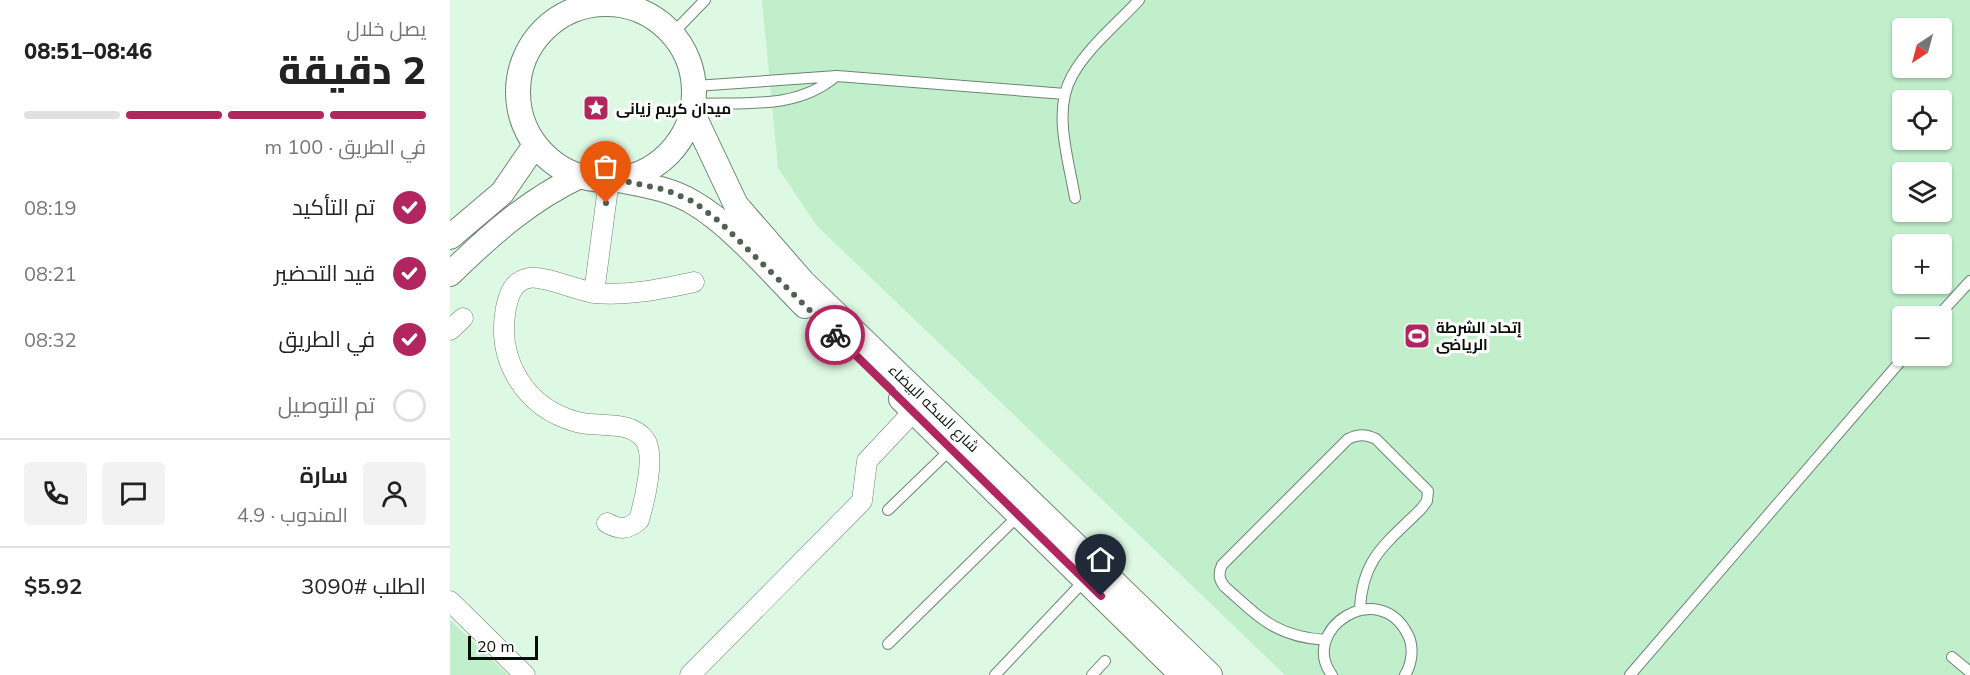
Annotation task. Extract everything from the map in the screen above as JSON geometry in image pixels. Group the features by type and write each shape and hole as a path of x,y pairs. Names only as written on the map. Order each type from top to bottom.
{"street":[{"path":"602,3 646,7 673,33 688,58 694,101 683,138 666,158 644,172 614,180 580,176 556,164 535,145 525,128 519,108 518,88 521,69 528,50 555,10 602,3"},
{"name":"شارع السكه البيضاء","path":"694,101 736,205 803,282 1210,675"},
{"path":"450,237 502,193 535,145"},
{"path":"450,274 517,214 549,191 580,176"},
{"path":"594,293 614,180"},
{"name":"شارع السكه البيضاء","path":"614,180 666,190 694,202 720,222 1182,675"},
{"path":"607,523 618,529 630,528 639,520 650,457 647,442 639,433 626,427 579,423 553,413 531,396 514,374 505,348 502,329 513,290 516,283 531,277 594,293 645,293 694,282"},
{"path":"690,675 862,501 867,461 914,412"},
{"path":"450,601 525,675"}],"lane":[{"path":"673,33 705,0"},
{"path":"1076,198 1063,117 1065,94 1071,76 1082,61 1139,0"},
{"path":"694,101 837,76 1065,94"},
{"path":"694,101 792,100 823,88 837,76"},
{"path":"1947,306 1970,281"},
{"path":"1630,675 1896,366"},
{"path":"1326,640 1305,639 1284,633 1265,622 1224,586 1219,572 1222,565 1348,439 1357,435 1367,435 1376,439 1428,491 1427,501 1421,509 1368,566 1361,587 1360,609"},
{"path":"888,510 951,449"},
{"path":"888,645 1019,515"},
{"path":"995,675 1085,580"},
{"path":"1332,675 1325,656 1326,640 1334,626 1345,615 1360,609 1376,609 1391,615 1403,626 1410,640 1412,656 1405,675"},
{"path":"1952,657 1970,672"},
{"path":"1092,675 1105,661"}],"green space":[{"name":"إتحاد الشرطة الرياضى","path":"762,0 1970,0 1970,675 1285,675 817,226 778,168"},
{"path":"450,620 508,675 450,675"}],"way so far":[{"path":"606,203 609,180 666,190 694,202 720,222 835,335"}],"place":[{"name":"ميدان كريم زيانى","path":"596,108"},
{"name":"إتحاد الشرطة الرياضى","path":"1417,336"}],"route":[{"path":"835,335 1101,596"}]}
